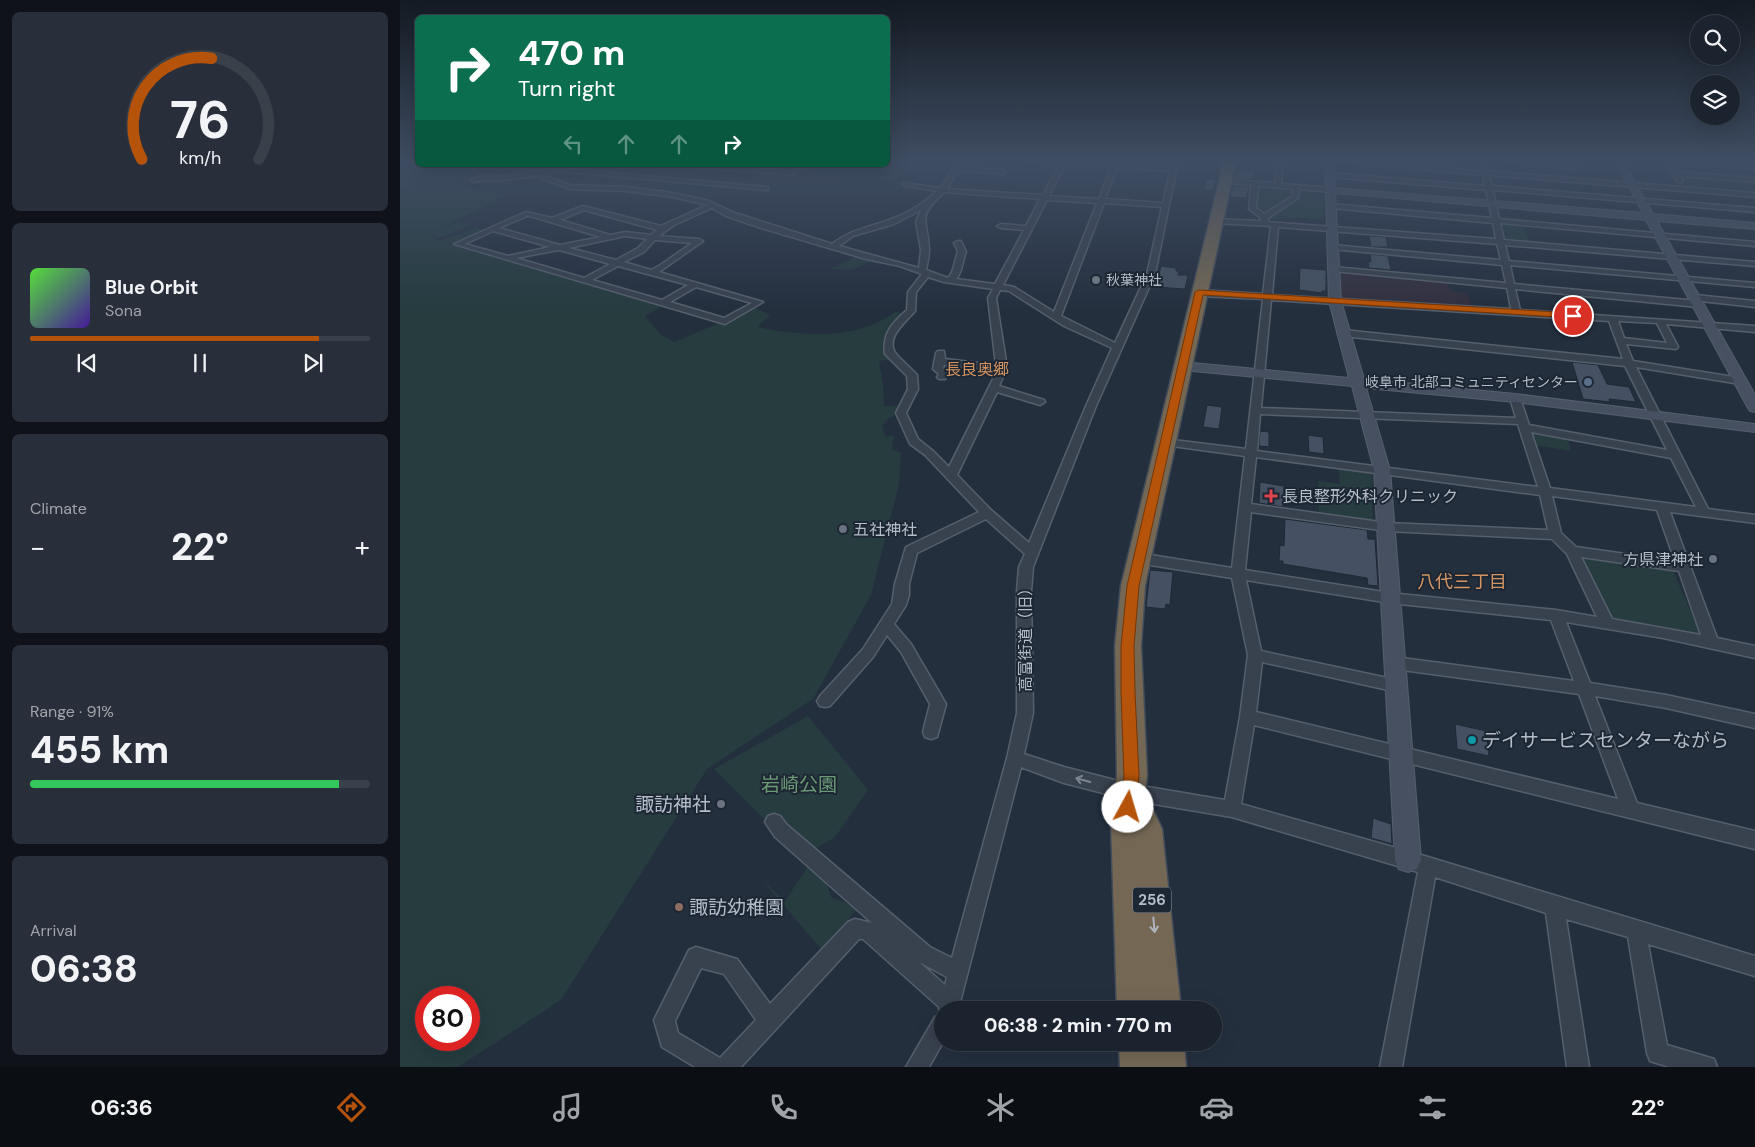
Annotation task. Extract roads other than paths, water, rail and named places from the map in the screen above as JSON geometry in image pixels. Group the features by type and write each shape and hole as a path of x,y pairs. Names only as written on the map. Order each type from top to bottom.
{"highway":[{"name":"256","path":"1136,1001 1127,822 1132,776 1128,646 1133,586 1164,442 1218,211"},
{"name":"256","path":"1130,792 1146,828 1161,1001"},
{"path":"1138,1051 1139,1067"},
{"path":"1166,1051 1167,1067"}],"street":[{"path":"552,221 576,211"},
{"path":"594,211 662,229"},
{"path":"586,280 641,250 662,229 701,211"},
{"path":"723,211 764,226 869,257 902,264 950,281 1011,289 1056,317 1117,347"},
{"path":"834,246 850,234 891,222 914,211"},
{"path":"924,211 920,222 925,250 924,273 912,292 911,311 893,326 889,335 888,347 890,354 912,375 913,389 901,413 910,435 918,447 929,453 987,513 1031,552"},
{"path":"951,476 1002,371 992,298 1039,211"},
{"path":"1056,317 1097,211"},
{"name":"高富街道（旧）","path":"950,1001 1015,758 1025,713 1025,574 1031,552 1117,347 1151,274 1166,211"},
{"path":"1253,211 1265,220 1275,224 1332,227 1501,242 1661,236 1755,244"},
{"path":"1216,221 1265,220 1277,211"},
{"path":"1331,211 1334,301 1382,470 1388,527 1390,598 1402,756 1418,863 1391,1067"},
{"path":"1384,211 1496,221 1672,256 1755,264"},
{"path":"1494,211 1516,312"},
{"path":"1569,211 1755,226"},
{"path":"1647,211 1755,408"},
{"path":"493,229 759,302 724,321 458,244 526,214 610,237"},
{"path":"1232,809 1248,717 1255,655 1238,575 1275,224"},
{"path":"1002,226 1030,228"},
{"path":"506,258 559,246 628,234 699,241 662,268 652,272"},
{"path":"950,281 958,273 958,262 962,252 958,243"},
{"path":"1332,247 1755,285"},
{"path":"1333,269 1510,286 1755,304"},
{"path":"663,303 695,284"},
{"path":"1199,292 1710,324 1755,329"},
{"path":"1612,318 1629,363 1704,512"},
{"path":"1620,340 1673,347 1660,321"},
{"path":"1343,333 1629,363 1740,381"},
{"path":"942,377 944,373 938,369 941,358 1002,368"},
{"path":"1182,366 1515,398 1755,428"},
{"path":"994,388 1040,402"},
{"path":"1515,398 1545,492 1555,535 1572,551 1607,623"},
{"path":"1256,411 1523,424 1676,455"},
{"path":"1164,442 1755,519"},
{"path":"1662,506 1711,642"},
{"path":"1246,507 1388,527 1555,535"},
{"path":"825,701 855,668 887,625 901,600 902,584 911,550 987,513"},
{"path":"1572,551 1683,567"},
{"path":"1138,558 1390,598 1556,615 1711,642 1755,652"},
{"path":"1556,615 1631,810"},
{"path":"887,625 906,648 938,704 931,732"},
{"path":"1255,655 1397,686"},
{"path":"1394,663 1585,689 1707,709 1755,721"},
{"path":"1248,717 1402,756 1755,840"},
{"path":"1015,758 1064,775 1130,792 1232,809 1418,863 1755,966"},
{"path":"774,822 787,836 923,954 959,972"},
{"path":"1555,906 1578,1067"},
{"path":"726,1067 855,929 867,930 944,1001"},
{"path":"1636,930 1658,1053 1706,1067"},
{"path":"715,1067 669,1040 664,1020 696,957 730,966 769,1020"},
{"path":"916,1067 934,1037"}],"place":[{"name":"秋葉神社","path":"1096,280"},
{"name":"岐阜市 北部コミュニティセンター","path":"1588,382"},
{"name":"長良整形外科クリニック","path":"1271,496"},
{"name":"五社神社","path":"843,529"},
{"name":"方県津神社","path":"1713,559"},
{"name":"デイサービスセンターながら","path":"1472,740"},
{"name":"諏訪神社","path":"721,804"},
{"name":"諏訪幼稚園","path":"679,907"}],"district":[{"name":"長良奥郷","path":"977,369"},
{"name":"八代三丁目","path":"1462,582"}],"park label":[{"name":"岩崎公園","path":"799,784"}]}
